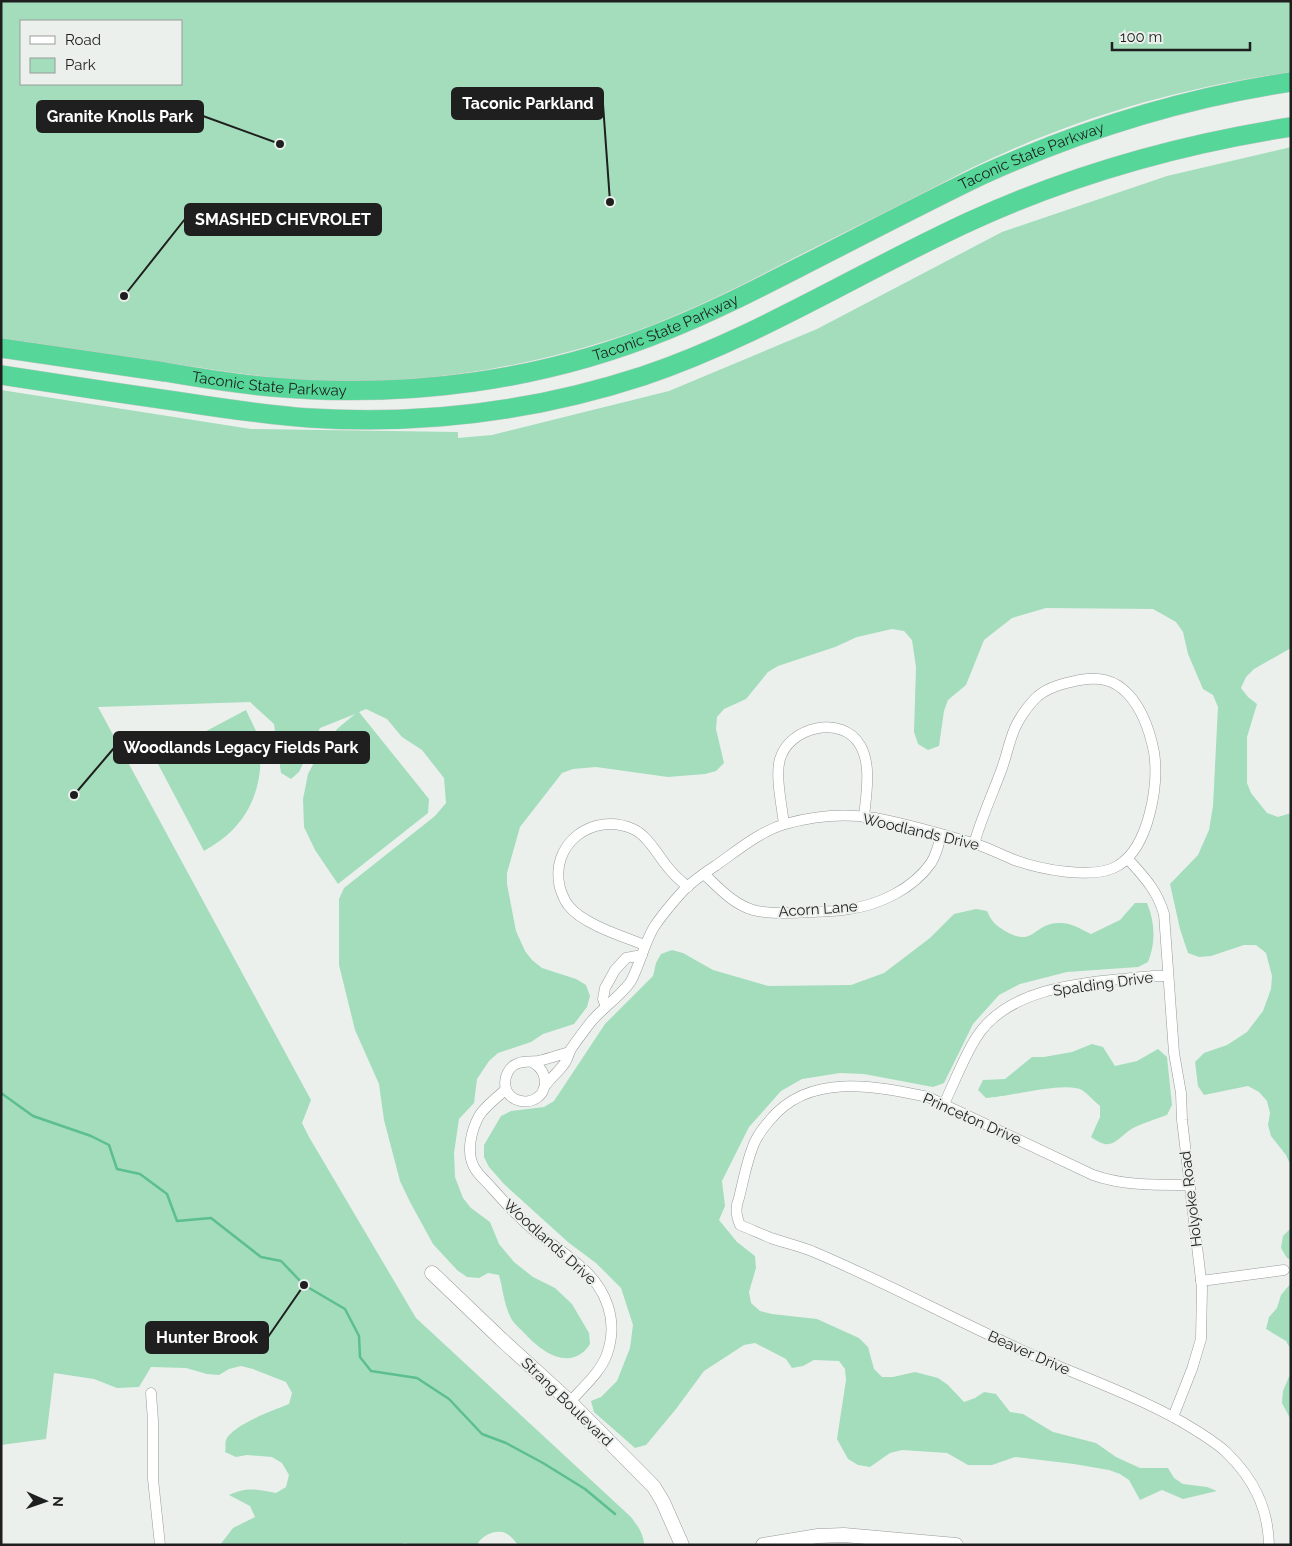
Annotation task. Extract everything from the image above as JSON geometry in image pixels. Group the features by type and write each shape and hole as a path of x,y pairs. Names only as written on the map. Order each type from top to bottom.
{"highway":[{"name":"Taconic State Parkway","path":"1,348 240,383 306,389 372,391 407,389 506,377 604,353 682,324 982,175 1076,136 1174,105 1291,82"},
{"name":"Taconic State Parkway","path":"1,376 240,411 315,418 374,420 442,417 509,409 624,382 672,366 765,325 945,234 1006,206 1045,191 1100,172 1173,151 1230,138 1291,128"}],"street":[{"path":"974,844 1014,731 1028,709 1038,696 1050,688 1065,683 1094,678 1103,679 1116,685 1134,700 1147,726 1154,754 1155,776 1149,818 1142,836 1128,859"},
{"path":"784,824 778,772 782,751 786,745 802,732 819,727 832,728 849,733 860,745 866,768 867,788 864,817"},
{"name":"Woodlands Drive","path":"570,1402 592,1378 607,1356 612,1322 608,1303 602,1291 581,1266 536,1232 506,1204 474,1168 470,1157 470,1144 480,1115 506,1089 518,1101 527,1102 535,1099 542,1093 545,1085 566,1060 569,1052 593,1019 630,983 654,928 688,887 743,846 770,830 784,824 814,817 839,815 875,818 974,844 1014,860 1062,872 1108,871 1128,859"},
{"path":"644,950 583,918 569,907 563,898 558,879 559,865 568,843 583,830 598,824 616,824 633,828 645,836 672,872 688,887"},
{"name":"Acorn Lane","path":"704,874 735,901 753,910 801,913 848,910 896,894 920,876 932,862 941,835"},
{"name":"Holyoke Road","path":"1128,859 1153,887 1164,914 1174,1053 1181,1093 1182,1120 1201,1281 1201,1339 1192,1369 1173,1417"},
{"path":"606,1006 604,999 605,988 615,970 626,958 644,950"},
{"name":"Spalding Drive","path":"944,1104 976,1038 985,1026 1019,1001 1057,987 1168,976"},
{"path":"506,1089 505,1078 510,1067 520,1062 532,1062 569,1052"},
{"path":"532,1062 543,1071 545,1085"},
{"name":"Princeton Drive","path":"736,1216 736,1206 752,1148 764,1128 778,1110 796,1098 831,1086 902,1091 928,1097 1093,1175 1109,1180 1147,1185 1190,1185"},
{"name":"Beaver Drive","path":"736,1216 740,1225 771,1238 813,1251 1036,1357 1140,1400 1202,1434 1224,1450 1241,1468 1254,1488 1263,1506 1269,1533 1269,1545"},
{"path":"1201,1281 1284,1270"},
{"name":"Strang Boulevard","path":"432,1273 500,1339 570,1402 654,1487 663,1502 682,1545"},
{"path":"151,1393 153,1479 160,1545"},
{"path":"763,1545 818,1536 844,1535 956,1545"}],"green space":[{"path":"1,1 1291,1 1291,72 1217,85 1144,102 1038,138 972,168 742,285 640,330 552,356 446,376 375,381 339,381 251,375 1,338"},
{"path":"1291,147 1291,648 1254,669 1246,677 1241,688 1257,704 1247,737 1247,783 1251,793 1267,813 1278,817 1291,813 1291,1166 1286,1155 1271,1136 1268,1125 1270,1113 1267,1101 1259,1092 1248,1086 1204,1095 1198,1086 1195,1062 1204,1053 1227,1045 1247,1032 1263,1011 1271,989 1272,976 1266,953 1256,945 1244,945 1211,956 1199,957 1188,953 1180,929 1170,884 1198,855 1209,830 1213,806 1218,707 1213,695 1203,689 1188,654 1183,632 1176,622 1153,609 1046,608 1012,618 984,640 966,685 948,700 944,711 939,746 928,750 918,744 914,732 916,667 912,640 904,631 892,629 857,637 835,647 778,666 768,672 746,699 724,709 717,717 716,729 724,763 716,771 705,774 668,777 596,767 573,769 562,773 520,827 507,873 507,884 516,931 525,951 542,968 576,979 586,985 590,996 587,1007 574,1024 543,1034 531,1042 498,1053 489,1061 477,1079 474,1103 459,1119 454,1153 455,1177 463,1198 471,1208 490,1222 499,1244 514,1262 533,1277 555,1288 572,1304 589,1333 590,1344 586,1349 575,1357 567,1358 560,1358 546,1351 533,1342 514,1322 507,1309 499,1275 488,1273 479,1278 467,1277 457,1270 433,1244 400,1181 384,1120 379,1084 355,1030 339,965 339,899 344,888 435,816 446,803 444,778 422,750 402,737 387,719 366,709 359,712 429,799 428,813 338,884 315,850 304,827 303,799 308,774 320,751 337,729 355,714 320,728 299,772 291,779 281,773 274,724 250,702 98,707 311,1100 302,1123 309,1137 416,1318 631,1517 638,1526 644,1545 518,1545 509,1535 498,1532 484,1537 477,1545 409,1545 406,1543 397,1545 220,1545 233,1528 255,1517 250,1506 229,1495 242,1490 276,1493 286,1487 289,1475 282,1463 272,1457 247,1455 236,1457 225,1452 226,1440 230,1434 254,1419 289,1404 292,1393 286,1382 241,1366 229,1369 219,1375 207,1374 186,1368 151,1367 139,1387 117,1388 94,1379 54,1373 46,1439 1,1445 1,390 251,429 458,432 458,438 492,435 669,391 817,329 1002,232 1167,176"},
{"path":"246,710 256,731 259,743 260,768 255,792 245,815 237,825 222,840 204,851 158,764 159,756"},
{"path":"1135,903 1147,903 1152,918 1154,932 1151,955 1148,962 1138,967 1067,972 1020,984 999,995 973,1024 944,1083 933,1087 864,1074 840,1073 802,1079 781,1091 749,1127 722,1181 725,1206 719,1220 737,1242 755,1256 756,1268 749,1292 751,1303 760,1311 817,1319 859,1338 868,1347 874,1369 882,1377 893,1377 915,1372 938,1378 948,1385 964,1402 984,1392 996,1394 1010,1412 1023,1414 1053,1432 1096,1443 1116,1457 1140,1468 1168,1468 1174,1478 1183,1484 1207,1487 1217,1491 1183,1499 1162,1490 1140,1500 1129,1480 1109,1470 1015,1457 992,1465 968,1465 947,1453 902,1450 890,1453 870,1467 858,1465 848,1459 837,1439 846,1380 845,1369 839,1361 814,1360 803,1366 792,1368 786,1359 755,1343 744,1345 704,1371 646,1445 635,1448 594,1412 591,1401 601,1397 617,1381 630,1348 633,1325 621,1288 596,1263 569,1243 504,1184 489,1167 484,1157 484,1145 501,1116 511,1111 544,1107 554,1101 605,1024 653,976 656,963 661,954 672,950 683,953 713,970 768,986 851,985 884,973 930,938 954,914 976,909 987,911 998,926 1015,936 1028,936 1043,927 1058,923 1071,925 1091,934 1120,920"},
{"path":"1092,1044 1103,1047 1115,1066 1137,1061 1158,1049 1167,1057 1172,1105 1167,1115 1133,1128 1114,1143 1104,1144 1091,1137 1100,1117 1100,1106 1082,1090 1063,1087 1050,1088 986,1098 978,1090 983,1080 1005,1079 1032,1057 1072,1052"},
{"path":"1291,1228 1291,1260 1287,1258 1281,1248 1283,1236"},
{"path":"1291,1283 1291,1350 1286,1341 1266,1329 1269,1317 1277,1308 1281,1295"},
{"path":"1291,1372 1291,1420 1282,1403 1283,1391"}],"waterway":[{"path":"1,1093 33,1116 91,1136 109,1145 117,1169 140,1174 167,1194 177,1221 211,1218 261,1257 281,1261 304,1285 345,1309 359,1336 360,1357 371,1371 417,1378 449,1399 482,1434 506,1443 543,1463 585,1489 615,1514"}],"place":[{"name":"Granite Knolls Park","path":"280,144"},
{"name":"Taconic Parkland","path":"610,202"},
{"name":"SMASHED CHEVROLET","path":"124,296"},
{"name":"Woodlands Legacy Fields Park","path":"74,795"},
{"name":"Hunter Brook","path":"304,1285"}]}
